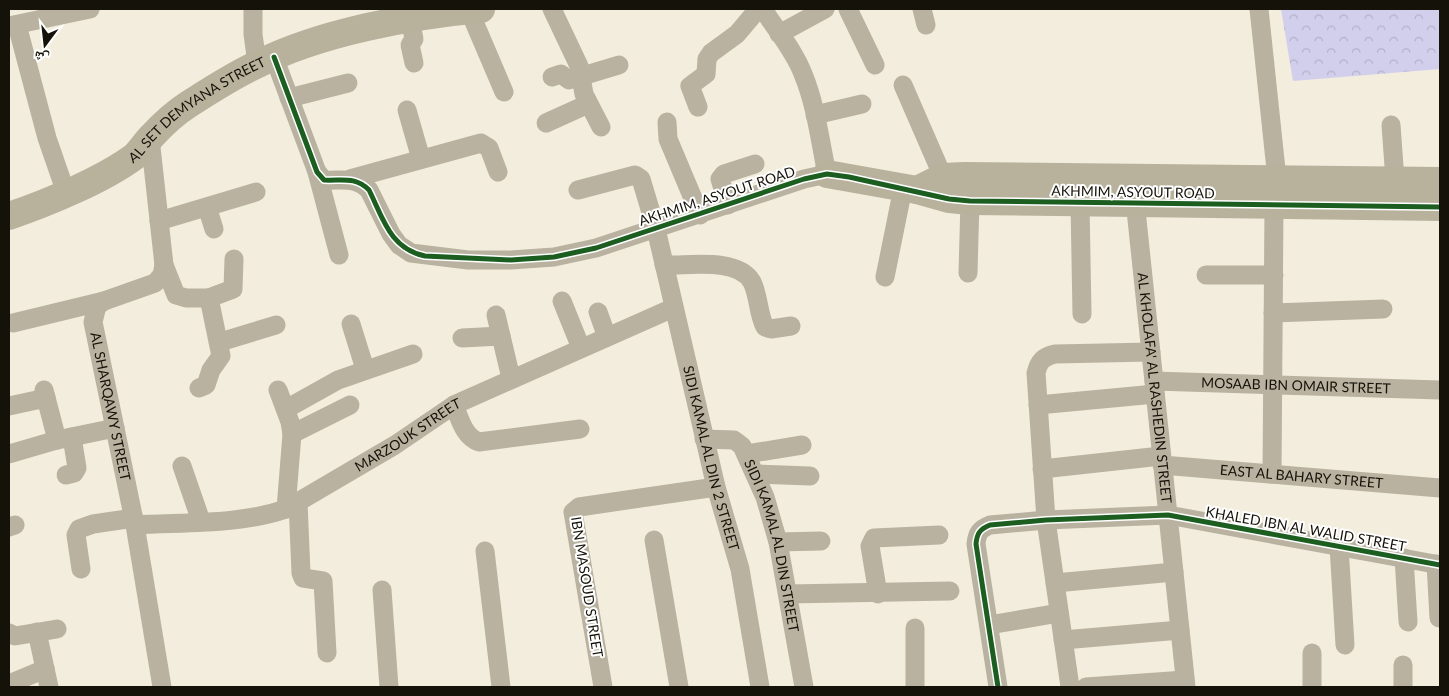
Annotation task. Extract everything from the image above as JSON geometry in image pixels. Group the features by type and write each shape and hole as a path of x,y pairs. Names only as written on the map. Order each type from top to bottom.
{"street":[{"path":"66,193 38,110 13,25 90,9"},
{"path":"253,9 253,34 289,98 317,172 339,255"},
{"path":"475,9 504,92"},
{"name":"AL SET DEMYANA STREET","path":"9,216 66,193 120,166 137,154 168,119 189,104 266,60 364,28 475,9"},
{"path":"552,9 582,76 588,104 601,127"},
{"path":"698,107 690,86 706,74 707,59 712,52 737,34 758,9"},
{"path":"763,9 803,72 815,115 827,174"},
{"path":"779,34 825,9"},
{"path":"848,9 875,65"},
{"path":"1259,9 1277,178"},
{"path":"410,19 414,39 410,48 414,63"},
{"path":"552,77 562,74 567,80 620,65"},
{"path":"289,98 348,83"},
{"path":"903,85 943,177"},
{"path":"546,123 588,104"},
{"path":"815,115 862,104"},
{"path":"407,110 420,159"},
{"path":"667,122 668,139 700,215"},
{"path":"1391,125 1395,180"},
{"path":"150,138 164,265 176,295 186,298 209,298 233,289 234,258"},
{"path":"317,172 324,180 350,178 481,143 489,148 498,172"},
{"path":"728,205 720,179 724,174 755,164"},
{"name":"AKHMIM, ASYOUT ROAD","path":"350,178 363,184 369,190 399,245 411,253 425,256 511,260 554,257 596,248 804,179 827,174 910,189 949,199 970,201 1120,176 1440,181"},
{"name":"SIDI KAMAL AL DIN 2 STREET","path":"578,190 630,176 639,176 656,229 704,439 740,569 760,687"},
{"path":"1120,176 1124,203"},
{"name":"AKHMIM, ASYOUT ROAD","path":"910,189 943,177 1042,189 1080,203 1440,207"},
{"path":"1337,179 1337,206"},
{"path":"885,277 910,189"},
{"path":"159,221 256,192"},
{"path":"968,273 970,201"},
{"path":"1080,203 1082,314"},
{"name":"AL KHOLAFA' AL RASHEDIN STREET","path":"1124,203 1151,352 1185,684"},
{"path":"1272,474 1274,205"},
{"path":"207,206 214,229"},
{"path":"13,322 104,301 156,283 162,275 164,265"},
{"path":"664,266 734,267 745,273 752,283 765,327 771,329 791,326"},
{"path":"1206,274 1274,275"},
{"path":"199,388 206,385 210,370 221,356 220,342 209,298"},
{"name":"AL SHARQAWY STREET","path":"104,301 93,314 93,322 134,522 162,687"},
{"path":"562,301 581,348"},
{"name":"MARZOUK STREET","path":"82,569 76,535 79,529 93,524 201,521 266,516 292,506 396,446 454,405 511,378 673,308"},
{"path":"1273,313 1383,309"},
{"path":"598,312 607,336"},
{"path":"496,315 511,378"},
{"path":"351,324 365,369"},
{"path":"220,342 276,325"},
{"path":"462,338 501,336"},
{"path":"1070,687 1046,520 1036,373 1038,363 1045,356 1055,354 1151,352"},
{"path":"286,410 311,393 365,369 414,354"},
{"name":"MOSAAB IBN OMAIR STREET","path":"1038,405 1154,387 1273,384 1440,390"},
{"path":"278,390 286,410 292,434 292,506 301,573 303,578 323,581 327,653"},
{"path":"9,406 45,394 64,439 76,451 76,471 66,475"},
{"path":"292,434 350,405"},
{"path":"454,405 467,434 472,440 479,442 580,429"},
{"path":"9,454 115,428"},
{"name":"SIDI KAMAL AL DIN STREET","path":"704,439 734,440 742,446 756,474 778,542 804,687"},
{"path":"747,454 802,445"},
{"name":"EAST AL BAHARY STREET","path":"1042,469 1162,461 1272,474 1440,488"},
{"path":"182,466 201,521"},
{"path":"756,474 810,476"},
{"name":"IBN MASOUD STREET","path":"603,687 573,512 579,507 716,487"},
{"name":"KHALED IBN AL WALID STREET","path":"989,625 976,536 982,528 990,525 1046,520 1168,515 1438,565"},
{"path":"878,594 870,546 874,538 939,535"},
{"path":"654,540 679,687"},
{"path":"778,542 821,541"},
{"path":"1339,546 1345,645"},
{"path":"485,551 501,687"},
{"path":"1404,558 1408,622"},
{"path":"1438,565 1438,618"},
{"path":"1055,582 1174,572"},
{"path":"382,590 389,687"},
{"path":"788,594 878,594 950,591"},
{"path":"998,687 989,625 1059,613"},
{"path":"915,628 915,687"},
{"path":"9,633 15,636 57,629"},
{"path":"1063,640 1180,630"},
{"path":"9,684 47,678 37,632"},
{"path":"1312,653 1312,687"},
{"path":"1402,687 1403,665"},
{"path":"1086,687 1185,684"}],"green space":[{"path":"1281,9 1440,9 1440,69 1293,81"}],"cycle path":[{"path":"274,57 317,172 324,180 348,180 364,186 369,190 389,231 403,247 425,256 511,260 554,257 596,248 804,179 827,174 949,199 970,201 1440,207"},
{"path":"998,687 976,544 980,532 990,525 1046,520 1168,515 1440,565"}]}
